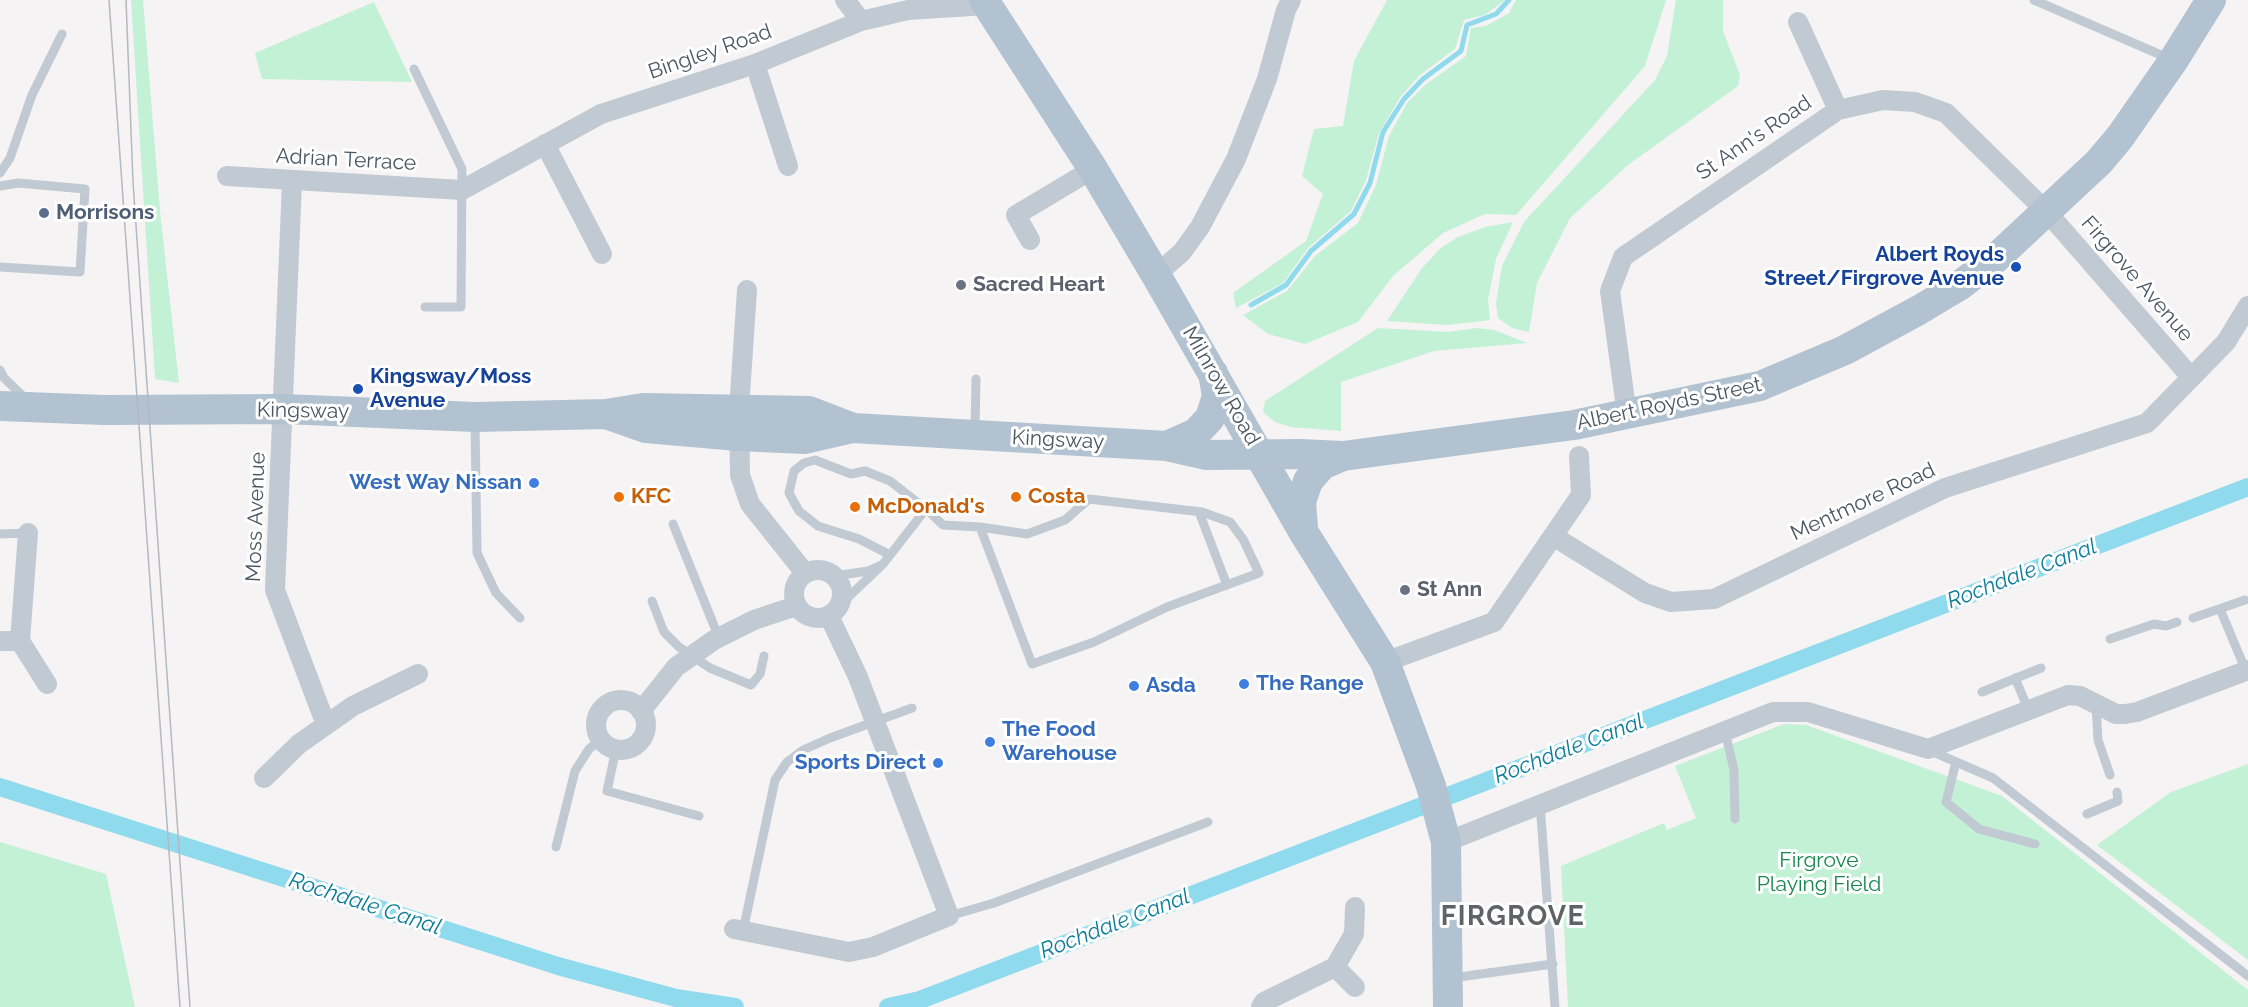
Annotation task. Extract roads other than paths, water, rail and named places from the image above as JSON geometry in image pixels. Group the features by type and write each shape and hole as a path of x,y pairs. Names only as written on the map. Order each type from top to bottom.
{"main road":[{"name":"Albert Royds Street","path":"1261,454 1343,456 1570,426 1760,386 1845,350 1959,286 1996,258 2047,212 2099,162 2120,137 2173,61 2211,0"},
{"name":"Milnrow Road","path":"986,2 1093,169 1261,454 1304,533 1385,662 1431,786 1445,836 1448,993"},
{"path":"1167,446 1196,433 1210,418 1217,396 1213,373"},
{"name":"Kingsway","path":"0,406 285,409 475,417 606,414 643,408 739,423 809,411 853,428 1167,446 1207,455 1261,454"},
{"path":"1304,533 1301,502 1308,481 1322,465 1343,456"}],"street":[{"path":"845,0 861,21"},
{"path":"1156,274 1182,252 1200,227 1236,159 1267,79 1286,10 1291,0"},
{"name":"Bingley Road","path":"462,190 601,114 754,64 904,5 986,2"},
{"path":"1798,22 1838,110"},
{"path":"754,64 788,166"},
{"name":"St Ann's Road","path":"1627,415 1610,291 1623,257 1838,110 1883,100 1915,102 1946,113 2047,212"},
{"path":"546,144 602,254"},
{"path":"1030,240 1016,215 1093,169"},
{"name":"Adrian Terrace","path":"227,176 292,182 462,190"},
{"name":"Moss Avenue","path":"292,182 285,409 275,590 326,725"},
{"name":"Firgrove Avenue","path":"2047,212 2191,377"},
{"path":"747,290 739,423 740,475 750,504 806,573"},
{"name":"Mentmore Road","path":"1553,536 1645,593 1671,602 1714,599 1945,488 2147,423 2226,342 2245,315"},
{"path":"1385,662 1494,622 1581,495 1579,456"},
{"path":"28,533 20,641 47,684"},
{"path":"815,570 829,572 835,577 842,590 834,610 822,618 807,616 796,606 794,590 796,582 806,573 815,570"},
{"path":"641,711 676,667 692,656 719,638 754,620 796,606"},
{"path":"738,930 849,952 873,947 949,916 834,610"},
{"path":"0,641 20,641"},
{"path":"1445,836 1773,712 1808,712 1928,749 2068,695 2080,696 2116,714 2137,712 2247,670"},
{"path":"264,778 299,744 353,706 418,674"},
{"path":"621,700 629,701 641,711 645,718 644,735 632,747 608,744 596,726 597,718 606,705 621,700"},
{"path":"1262,1007 1264,1002 1335,967 1354,934 1355,907"},
{"path":"1335,967 1355,987"}],"lane":[{"path":"2034,0 2173,61"},
{"path":"0,172 10,158 32,95 62,34"},
{"path":"414,69 462,169 461,307 425,307"},
{"path":"0,186 18,183 85,189 80,272 0,267"},
{"path":"0,370 4,378 36,408"},
{"path":"975,435 976,379"},
{"path":"475,417 477,553 496,593 520,618"},
{"path":"890,555 859,539 818,526 799,511 789,493 794,471 804,463 815,460 851,474 865,471 890,481 943,525 980,527 1027,534 1065,519 1089,499 1200,512 1230,522 1243,539 1259,573 1167,607 1094,642 1032,664 980,527"},
{"path":"834,610 884,564 926,509"},
{"path":"1200,512 1227,585"},
{"path":"673,524 719,638"},
{"path":"0,534 28,533"},
{"path":"829,572 841,574 868,571 884,564"},
{"path":"2193,618 2245,600"},
{"path":"652,601 664,632 710,668 751,685 760,674 764,656"},
{"path":"2220,609 2247,670"},
{"path":"2110,639 2154,624 2166,626 2177,622"},
{"path":"1982,692 2041,668"},
{"path":"2015,678 2029,711"},
{"path":"2096,705 2098,740 2110,775"},
{"path":"738,930 775,780 787,762 803,750 912,708"},
{"path":"1725,730 1734,770 1735,819"},
{"path":"556,847 575,771 589,749 608,744 607,791 699,816"},
{"path":"1928,749 1994,778 2248,976"},
{"path":"1956,762 1946,802 1979,828 2035,844"},
{"path":"2087,814 2118,801 2117,792"},
{"path":"1539,802 1555,1007"},
{"path":"949,916 994,903 1208,822"},
{"path":"1448,993 1553,964"}],"waterway":[{"path":"1251,305 1286,285 1311,251 1354,214 1370,183 1383,132 1404,99 1423,79 1461,51 1467,25 1496,14 1509,0"},
{"name":"Rochdale Canal","path":"888,1007 920,1000 2248,487"},
{"name":"Rochdale Canal","path":"0,787 558,966 676,998 735,1007"}],"tram line":[{"path":"109,0 180,1007"},
{"path":"126,0 133,182 190,1007"}],"place":[{"name":"Morrisons","path":"44,213"},
{"name":"Albert Royds Street/Firgrove Avenue","path":"2016,267"},
{"name":"Sacred Heart","path":"961,285"},
{"name":"Kingsway/Moss Avenue","path":"358,389"},
{"name":"West Way Nissan","path":"534,483"},
{"name":"KFC","path":"619,497"},
{"name":"Costa","path":"1016,497"},
{"name":"McDonald's","path":"855,507"},
{"name":"St Ann","path":"1405,590"},
{"name":"The Range","path":"1244,684"},
{"name":"Asda","path":"1134,686"},
{"name":"The Food Warehouse","path":"990,742"},
{"name":"Sports Direct","path":"938,763"}],"district":[{"name":"FIRGROVE","path":"1513,917"}],"park label":[{"name":"Firgrove Playing Field","path":"1819,873"}]}
